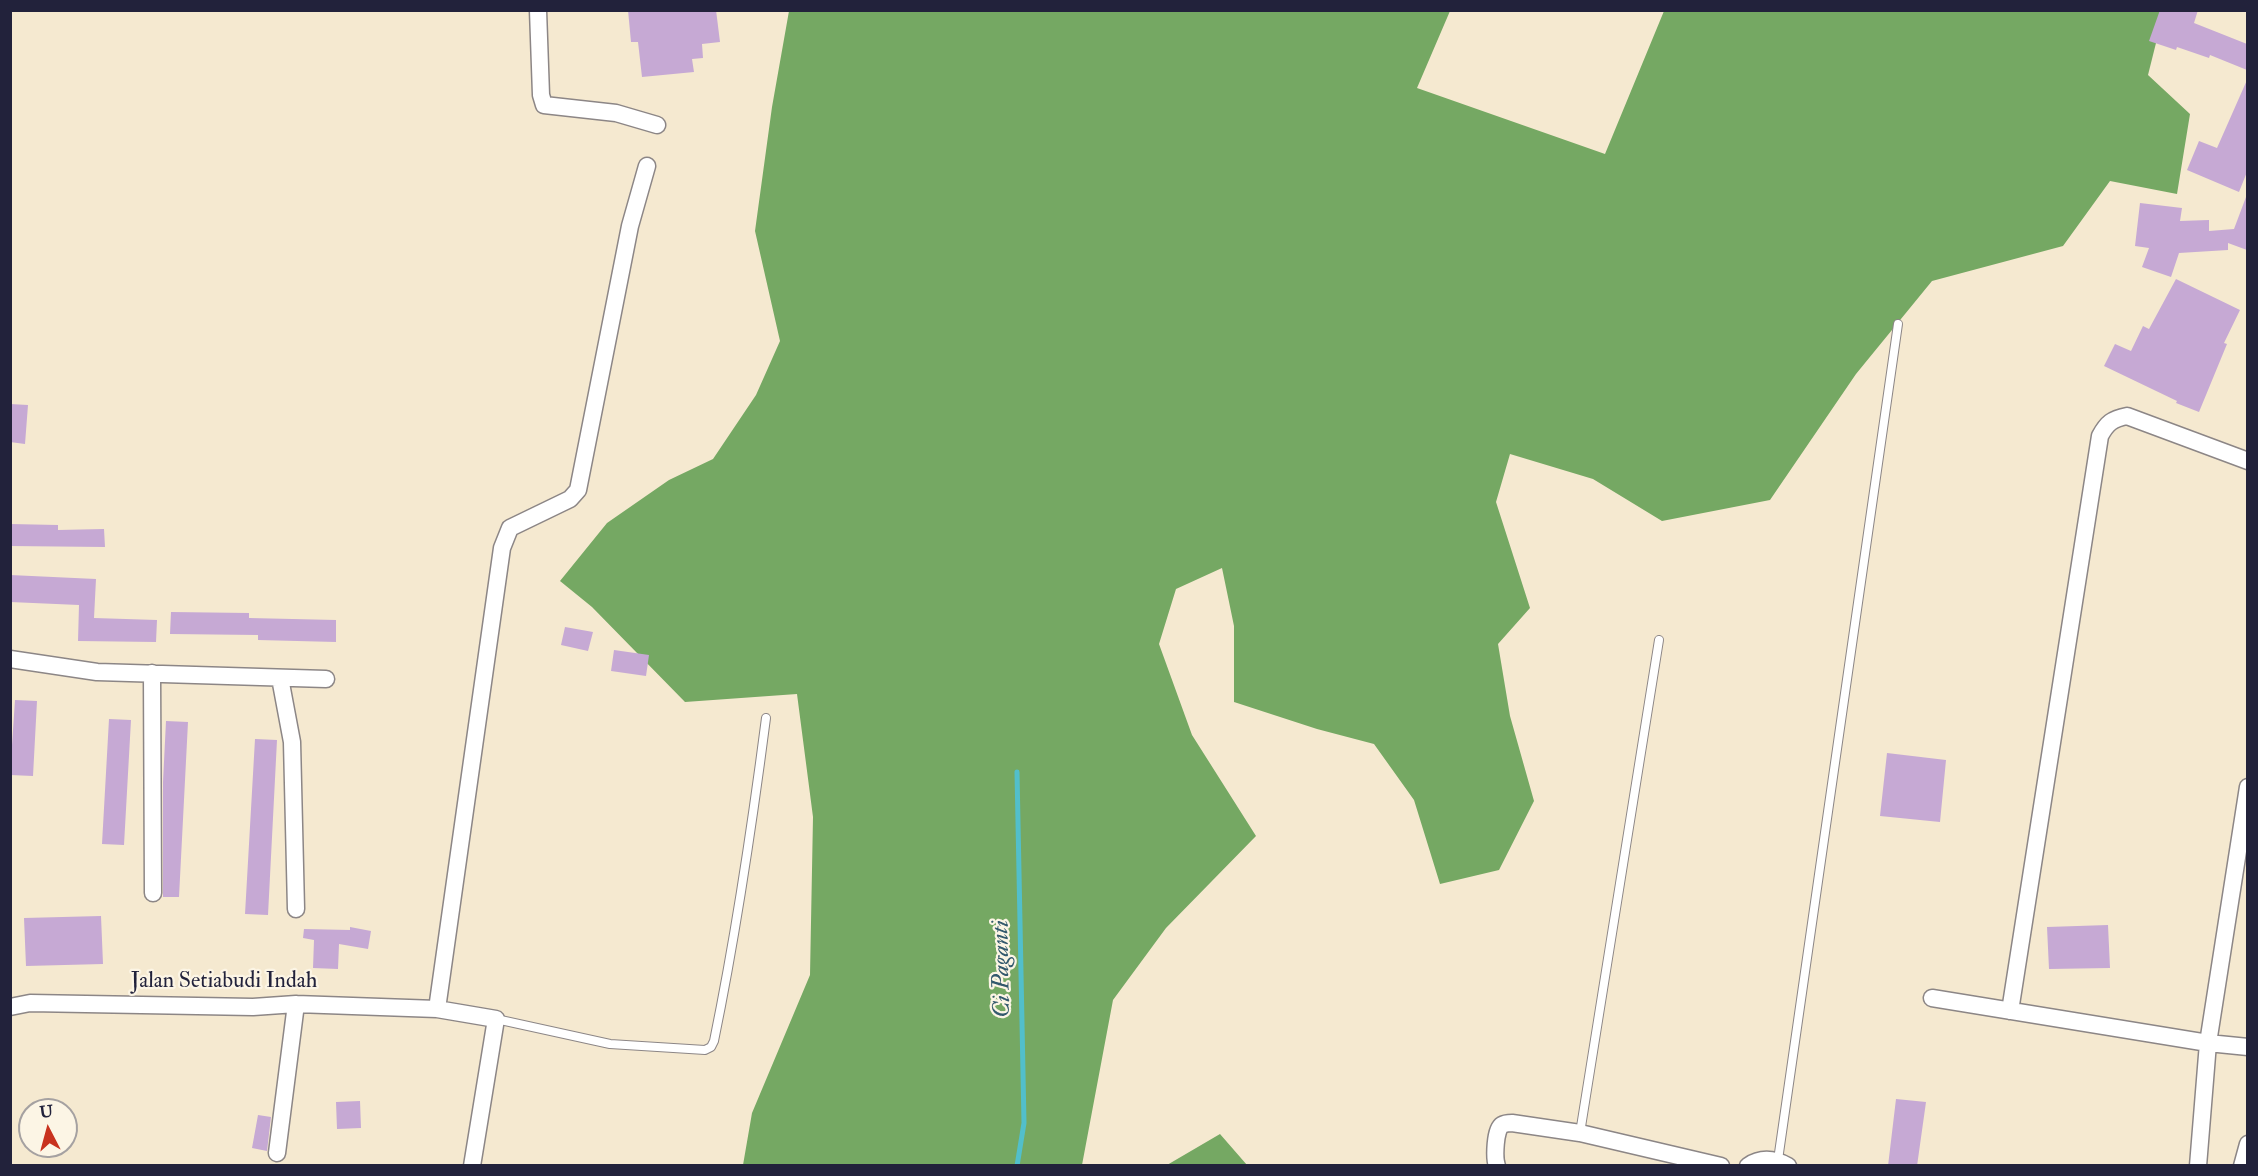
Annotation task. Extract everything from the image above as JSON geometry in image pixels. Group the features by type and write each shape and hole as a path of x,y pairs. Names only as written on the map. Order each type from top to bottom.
{"street":[{"path":"538,10 541,95 544,105 616,113 657,125"},
{"path":"437,1009 502,548 510,528 570,499 578,490 630,226 647,166"},
{"path":"2010,1011 2100,436 2107,424 2114,419 2127,416 2247,461"},
{"path":"10,659 97,672 326,679"},
{"path":"152,673 153,893"},
{"path":"280,678 292,742 297,909"},
{"path":"2198,1166 2208,1043 2247,787"},
{"path":"1932,998 2208,1043 2247,1047"},
{"name":"Jalan Setiabudi Indah","path":"10,1007 30,1003 253,1007 296,1004 437,1009 496,1018"},
{"path":"278,1153 296,1004"},
{"path":"472,1166 496,1018"},
{"path":"1497,1166 1495,1154 1499,1128 1503,1124 1512,1123 1580,1133 1721,1166"},
{"path":"2241,1166 2247,1144"},
{"path":"1748,1166 1765,1159 1783,1163"}],"lane":[{"path":"1783,1163 1898,324"},
{"path":"1580,1133 1659,640"},
{"path":"496,1018 610,1044 705,1050 711,1047 724,994 747,859 766,718"}],"green space":[{"path":"789,11 1450,11 1417,88 1605,154 1664,11 2164,11 2148,75 2190,114 2177,194 2110,181 2063,246 1932,281 1856,374 1770,500 1662,521 1593,479 1510,454 1496,502 1530,608 1498,644 1510,716 1534,801 1499,870 1440,884 1414,800 1374,744 1317,729 1234,702 1234,626 1222,568 1176,589 1159,644 1192,735 1256,836 1166,928 1113,1000 1082,1165 743,1165 752,1113 810,975 813,817 797,694 685,702 592,607 560,581 607,523 669,480 713,459 756,395 780,341 755,231 772,107"},
{"path":"1220,1134 1247,1165 1167,1165"}],"building":[{"path":"628,10 716,10 720,42 702,44 703,58 692,59 694,72 642,77 638,42 631,42"},
{"path":"2160,10 2198,10 2194,23 2247,44 2247,70 2210,55 2209,58 2177,47 2176,50 2149,41"},
{"path":"2247,80 2247,172 2239,192 2187,170 2199,141 2217,148"},
{"path":"2246,197 2247,250 2228,243 2228,250 2179,253 2171,277 2142,267 2149,248 2135,246 2140,203 2182,208 2180,221 2209,220 2209,231 2234,229"},
{"path":"2176,279 2240,310 2224,343 2227,344 2199,412 2176,403 2177,401 2104,366 2115,344 2131,351 2143,326 2149,329"},
{"path":"10,404 28,405 25,444 10,442"},
{"path":"10,524 58,525 58,530 104,529 105,547 10,546"},
{"path":"10,575 96,579 94,618 157,620 156,642 78,641 79,605 10,602"},
{"path":"171,612 249,613 249,618 336,620 336,642 258,640 258,635 170,634"},
{"path":"565,627 593,632 588,651 561,645"},
{"path":"614,650 649,655 646,676 611,671"},
{"path":"15,700 37,701 33,776 10,775"},
{"path":"109,719 131,720 124,845 102,844"},
{"path":"166,721 188,722 179,897 163,897 163,782"},
{"path":"255,739 277,740 268,915 245,914"},
{"path":"1887,753 1946,760 1940,822 1880,816"},
{"path":"101,916 103,964 26,966 24,918"},
{"path":"2108,925 2110,968 2049,969 2047,927"},
{"path":"350,927 371,931 368,949 339,944 338,969 313,968 314,940 303,938 304,929 350,930"},
{"path":"1896,1099 1926,1102 1917,1166 1888,1166"},
{"path":"360,1101 361,1128 337,1129 336,1102"},
{"path":"258,1115 271,1117 267,1151 252,1148"}],"waterway":[{"name":"Ci Paganti","path":"1017,772 1024,1123 1017,1166"}]}
